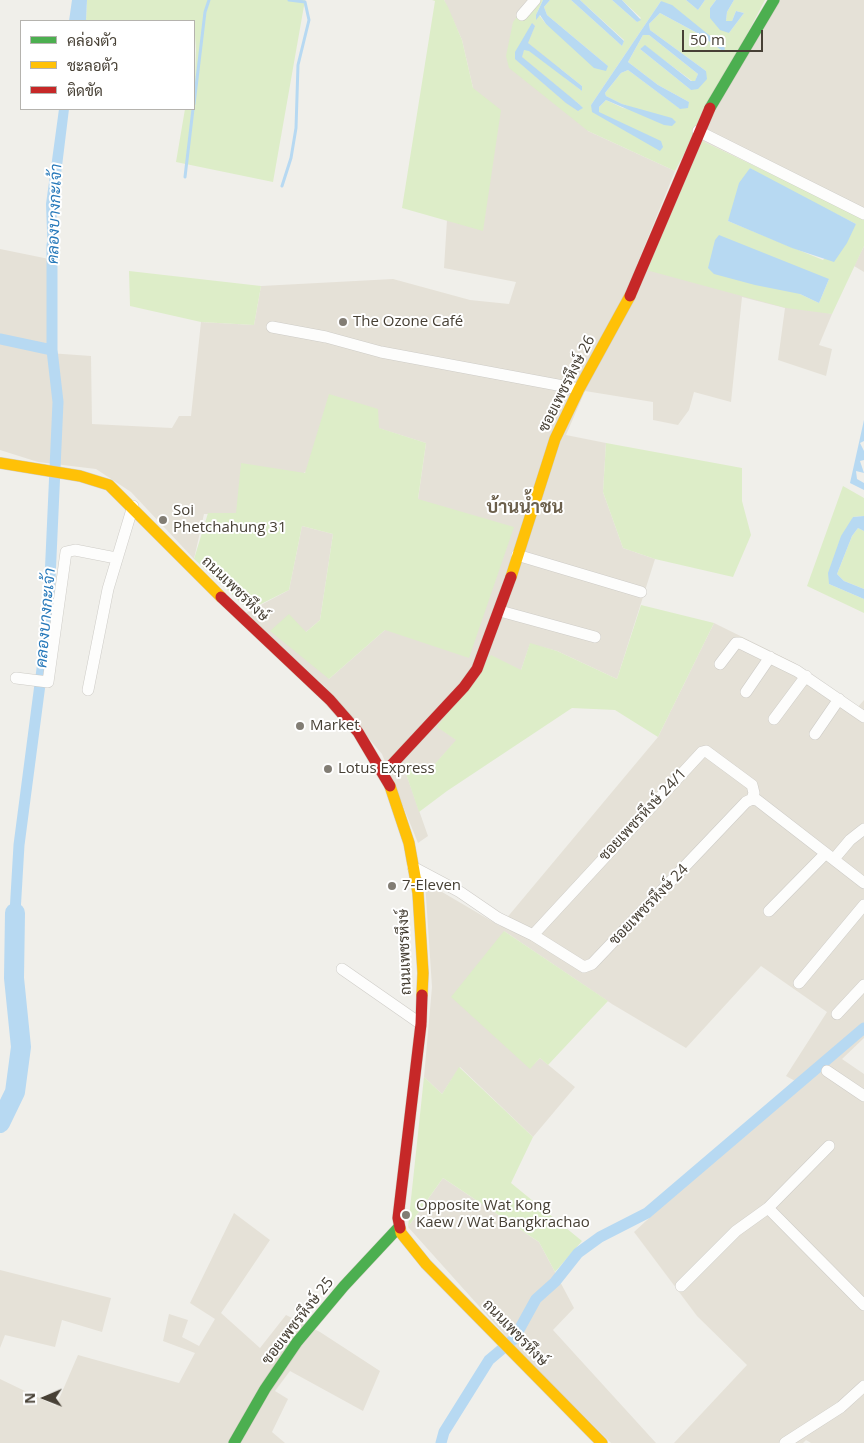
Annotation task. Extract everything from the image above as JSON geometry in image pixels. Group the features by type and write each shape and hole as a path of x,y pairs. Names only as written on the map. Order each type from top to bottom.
{"main road":[{"name":"ซอยเพชรหึงษ์ 26","path":"384,773 473,675 488,645 500,612 555,439 579,389 624,309 707,112 774,0"},
{"name":"ถนนเพชรหึงษ์","path":"0,463 80,476 109,485 133,506 194,572 330,700 358,732 384,773 402,821 413,867 421,922 423,972 421,1024 401,1188 399,1227 405,1241 426,1264 602,1443"},
{"name":"ซอยเพชรหึงษ์ 25","path":"234,1443 265,1389 297,1342 399,1227"}],"street":[{"path":"522,16 533,1"},
{"path":"698,131 864,214"},
{"path":"272,327 326,337 381,352 579,389"},
{"path":"88,690 116,558 133,506"},
{"path":"16,678 48,682 66,552 75,550 116,558"},
{"path":"517,555 640,592"},
{"path":"500,612 595,637"},
{"path":"720,664 736,643 770,657 806,676 864,717"},
{"path":"746,692 770,657"},
{"path":"774,719 806,676"},
{"path":"815,734 839,699"},
{"name":"ซอยเพชรหึงษ์ 24/1","path":"533,935 702,752 706,752 752,785 754,793 752,799"},
{"path":"752,799 757,800 864,883"},
{"name":"ซอยเพชรหึงษ์ 24","path":"413,867 460,892 498,918 533,935 584,967 592,964 746,802 752,799"},
{"path":"769,911 829,857 864,829"},
{"path":"798,984 864,905"},
{"path":"342,968 421,1024"},
{"path":"837,1014 864,985"},
{"path":"827,1070 864,1096"},
{"path":"681,1286 736,1231 768,1208 828,1146"},
{"path":"768,1208 864,1305"},
{"path":"785,1443 841,1407 862,1390"}],"shaded area":[{"path":"444,0 531,0 588,131 675,171 636,267 832,314 819,345 832,349 826,376 778,360 785,308 742,297 731,402 694,392 689,410 678,425 653,420 653,402 585,391 566,435 606,443 603,492 623,548 655,559 617,679 557,651 530,644 521,670 438,727 457,740 426,774 408,762 403,765 428,836 418,843 382,754 323,685 244,614 289,590 302,526 333,534 320,620 306,632 329,679 385,630 418,499 426,443 378,428 236,514 204,514 194,559 131,492 96,469 38,462 0,450 0,249 54,260 49,353 91,356 92,424 172,428 179,416 191,416 201,322 254,325 261,286 393,279 470,300 509,304 516,282 444,268 447,220 483,230 473,88 462,40"},
{"path":"777,0 864,0 864,218 698,139"},
{"path":"864,246 864,272 854,266"},
{"path":"714,623 795,663 857,708 864,700 864,1038 842,1059 864,1074 864,1443 811,1443 806,1440 803,1443 674,1443 747,1365 697,1316 634,1232 797,1082 786,1076 827,1012 761,966 686,1048 612,1004 504,931 530,1068 540,1058 575,1087 533,1137 460,1067 442,1094 424,1077 432,987 425,882 500,926 658,737"},
{"path":"443,1178 539,1242 574,1308 553,1330 656,1443 611,1443 521,1353 408,1227"},
{"path":"234,1213 270,1240 221,1313 260,1348 286,1315 320,1332 380,1371 363,1411 290,1371 275,1391 288,1399 272,1432 285,1443 0,1443 0,1379 56,1406 78,1355 179,1383 195,1353 163,1341 169,1314 188,1320 182,1337 199,1346 215,1319 190,1303"},
{"path":"0,1270 111,1298 102,1332 62,1320 55,1347 5,1335 0,1348"}],"green space":[{"path":"87,0 305,0 273,182 176,162 185,110 195,110 195,20 86,20"},
{"path":"432,0 444,0 448,7 462,40 473,88 501,110 483,231 402,208 435,1"},
{"path":"531,0 543,0 536,15 537,19 539,15 546,24 608,66 547,15 544,7 550,0 571,0 622,46 624,40 580,0 612,0 637,22 641,18 622,0 686,0 698,10 705,0 716,0 710,8 729,33 744,13 736,11 732,21 726,21 727,12 734,0 765,0 675,171 588,131 509,68 506,56 513,22","holes":["661,1 724,52 699,34 660,13 649,24 650,30 706,71 691,90 640,49 645,46 695,82 698,74 649,35 643,35 628,62 658,85 689,102 679,108 628,70 621,73 605,93 606,96 622,104 640,110 623,108 606,100 599,107 598,112 591,105","533,23 535,26 528,43 582,86 582,91 529,50 524,50 522,57 579,104 582,108 578,111 515,59 515,53"]},
{"path":"698,139 864,218 864,246 832,314 786,308 646,270","holes":["750,168 763,177 856,224 823,260 728,221","829,279 819,303 800,294"]},
{"path":"129,271 261,286 254,325 201,322 130,306"},
{"path":"329,394 378,409 379,428 426,443 418,499 514,527 469,658 385,630 329,679 270,631 289,614 306,632 320,620 333,534 302,526 289,590 249,610 194,559 208,513 236,513 241,463 305,473"},
{"path":"606,443 742,468 742,501 751,535 733,577 655,559 623,548 603,492"},
{"path":"843,486 864,498 864,516 853,517 829,584 864,599 864,613 807,586"},
{"path":"858,528 864,531 864,589 844,581 837,574 852,536"},
{"path":"641,605 714,623 658,737 615,710 572,708 447,791 419,812 403,765 408,762 426,774 456,740 437,727 491,655 521,670 530,643 557,651 617,679"},
{"path":"504,931 608,1001 548,1065 540,1058 530,1069 451,997"},
{"path":"459,1067 533,1137 511,1183 582,1241 555,1272 539,1242 443,1178 408,1227 424,1077 442,1094"}],"water":[{"path":"72,0 87,0 86,20 69,20"},
{"path":"543,0 550,0 544,7 547,15 608,66 606,71 594,68 546,24 540,15 536,20 536,15"},
{"path":"571,0 580,0 624,41 622,46"},
{"path":"612,0 622,0 641,20 637,22"},
{"path":"686,0 705,0 698,10"},
{"path":"716,0 734,0 727,12 726,21 732,21 736,11 744,13 729,33 720,30 710,18 710,8"},
{"path":"661,1 672,5 725,48 724,52 699,34 660,13 649,24 650,30 706,71 707,79 698,89 691,90 640,49 645,45 691,81 695,81 698,74 649,35 643,35 628,62 658,85 689,102 688,108 680,109 628,70 621,73 605,93 606,96 622,104 672,118 676,122 672,126 664,125 606,100 599,107 599,112 661,141 663,147 660,151 592,112 591,105"},
{"path":"532,23 535,26 528,43 582,86 582,91 529,51 524,50 522,57 583,108 578,111 515,59 515,52"},
{"path":"59,110 69,110 58,199 54,260 48,258 46,204"},
{"path":"750,168 856,224 847,243 834,262 792,248 728,221 739,183"},
{"path":"719,235 829,279 819,303 800,294 714,274 708,268 715,240"},
{"path":"864,420 864,441 860,443 864,451 864,460 860,461 864,473 856,471 857,479 864,483 864,490 850,483"},
{"path":"864,516 864,531 858,528 852,536 837,574 844,581 864,589 864,599 829,584 828,573 841,536 853,517"}],"waterway":[{"path":"195,96 205,12 209,0"},
{"path":"282,186 291,158 296,128 298,65 309,20 305,2 289,0"},
{"path":"185,177 193,110"},
{"name":"คลองบางกะเจ้า","path":"15,913 19,845 48,623 58,402 52,350 52,245"},
{"path":"0,339 52,350"},
{"name":"คลองบางกะเจ้า","path":"0,1123 15,1092 21,1047 14,978 15,913"},
{"path":"441,1443 444,1432 489,1360 514,1339 536,1299 555,1282 578,1253 600,1237 647,1213 864,1028"}],"traffic: fast":[{"path":"710,108 774,0"},
{"path":"234,1443 265,1389 297,1342 344,1286 399,1227"}],"traffic: slow":[{"path":"511,577 555,439 579,389 630,296"},
{"path":"0,463 80,476 109,485 221,597"},
{"path":"390,786 409,843 418,893 423,973 422,995"},
{"path":"400,1228 401,1233 426,1264 602,1443"}],"traffic: jam":[{"path":"630,296 710,108"},
{"path":"384,773 464,687 477,669 511,577"},
{"path":"221,597 330,700 358,732 390,786"},
{"path":"400,1228 398,1218 421,1024 422,995"}],"place":[{"name":"The Ozone Café","path":"343,322"},
{"name":"Soi Phetchahung 31","path":"163,520"},
{"name":"Market","path":"300,726"},
{"name":"Lotus Express","path":"328,769"},
{"name":"7-Eleven","path":"392,886"},
{"name":"Opposite Wat Kong Kaew / Wat Bangkrachao","path":"406,1215"}],"district":[{"name":"บ้านน้ำชน","path":"525,508"}]}
